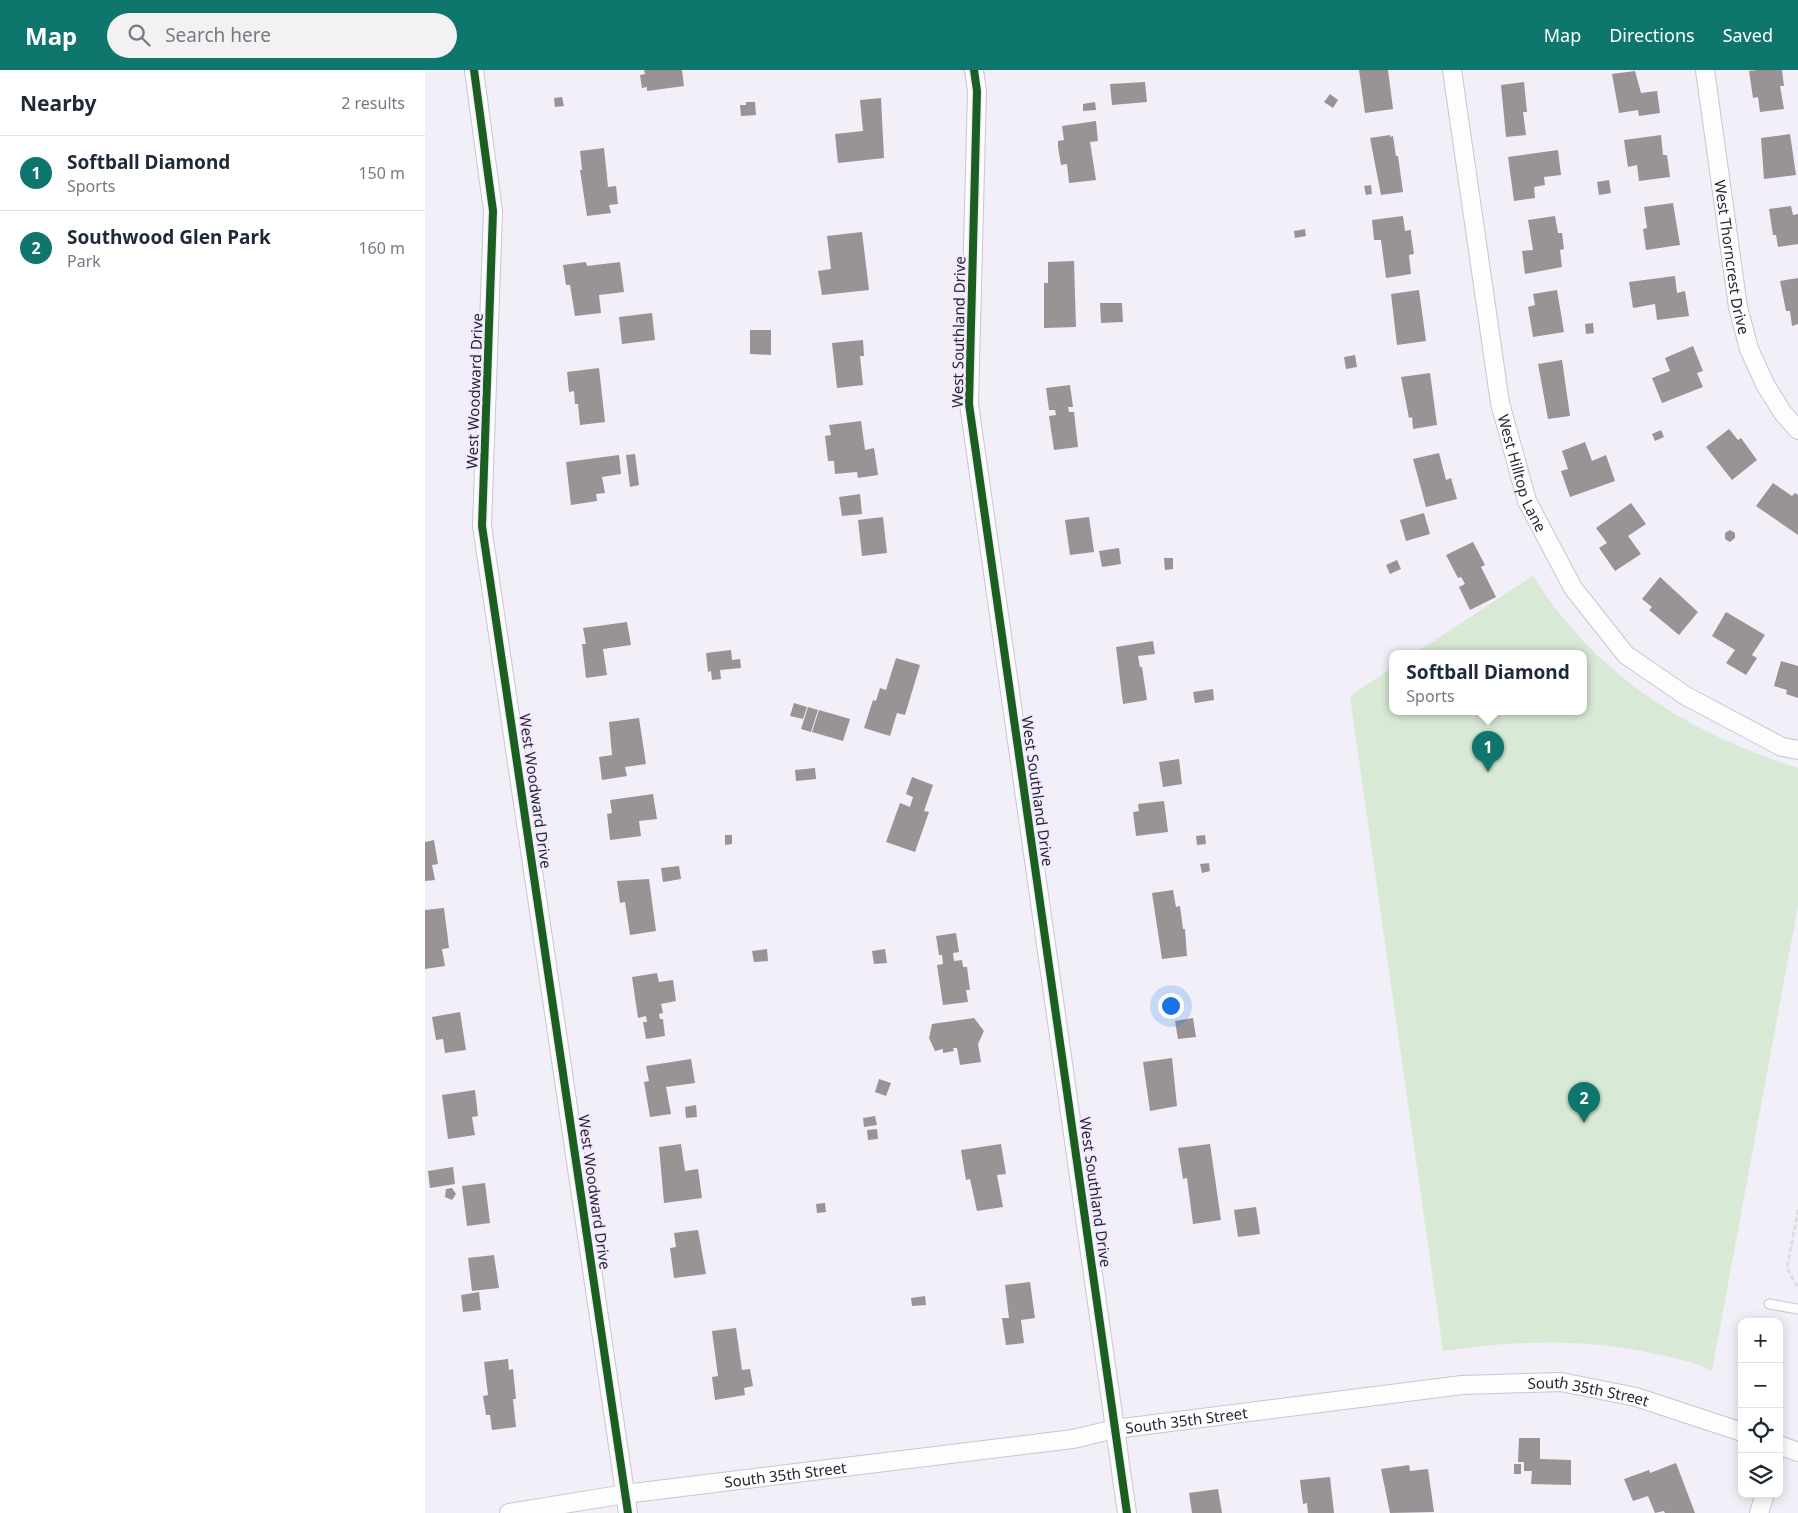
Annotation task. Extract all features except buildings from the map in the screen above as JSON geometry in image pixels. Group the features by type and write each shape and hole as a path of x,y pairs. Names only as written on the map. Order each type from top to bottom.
{"street":[{"name":"West Woodward Drive","path":"474,70 493,211 483,526 628,1513"},
{"name":"West Southland Drive","path":"974,70 977,91 969,404 1127,1513"},
{"name":"West Hilltop Lane","path":"1452,70 1500,403 1527,501 1573,588 1626,654 1686,696 1782,747 1798,750"},
{"name":"West Thorncrest Drive","path":"1705,70 1738,307 1744,332 1749,349 1765,386 1783,413 1798,430"},
{"name":"South 35th Street","path":"509,1513 625,1494 1073,1439 1115,1429 1463,1385 1561,1382 1636,1396 1738,1431"},
{"path":"1783,1447 1798,1452"},
{"path":"1759,1513 1764,1498"}],"lane":[{"path":"1769,1304 1798,1309"}],"path":[{"path":"1798,1210 1787,1268 1798,1288"}],"green space":[{"path":"1533,576 1558,612 1586,644 1616,672 1648,696 1682,718 1719,737 1757,754 1798,768 1798,905 1712,1371 1681,1359 1634,1349 1579,1343 1525,1343 1443,1351 1350,696 1389,670 1389,715 1587,715 1587,650 1420,650"}],"cycle path":[{"path":"474,70 493,211 482,526 628,1513"},
{"path":"974,70 977,91 969,404 1127,1513"}],"place":[{"name":"Softball Diamond","path":"1488,772"},
{"name":"Southwood Glen Park","path":"1584,1123"}]}
